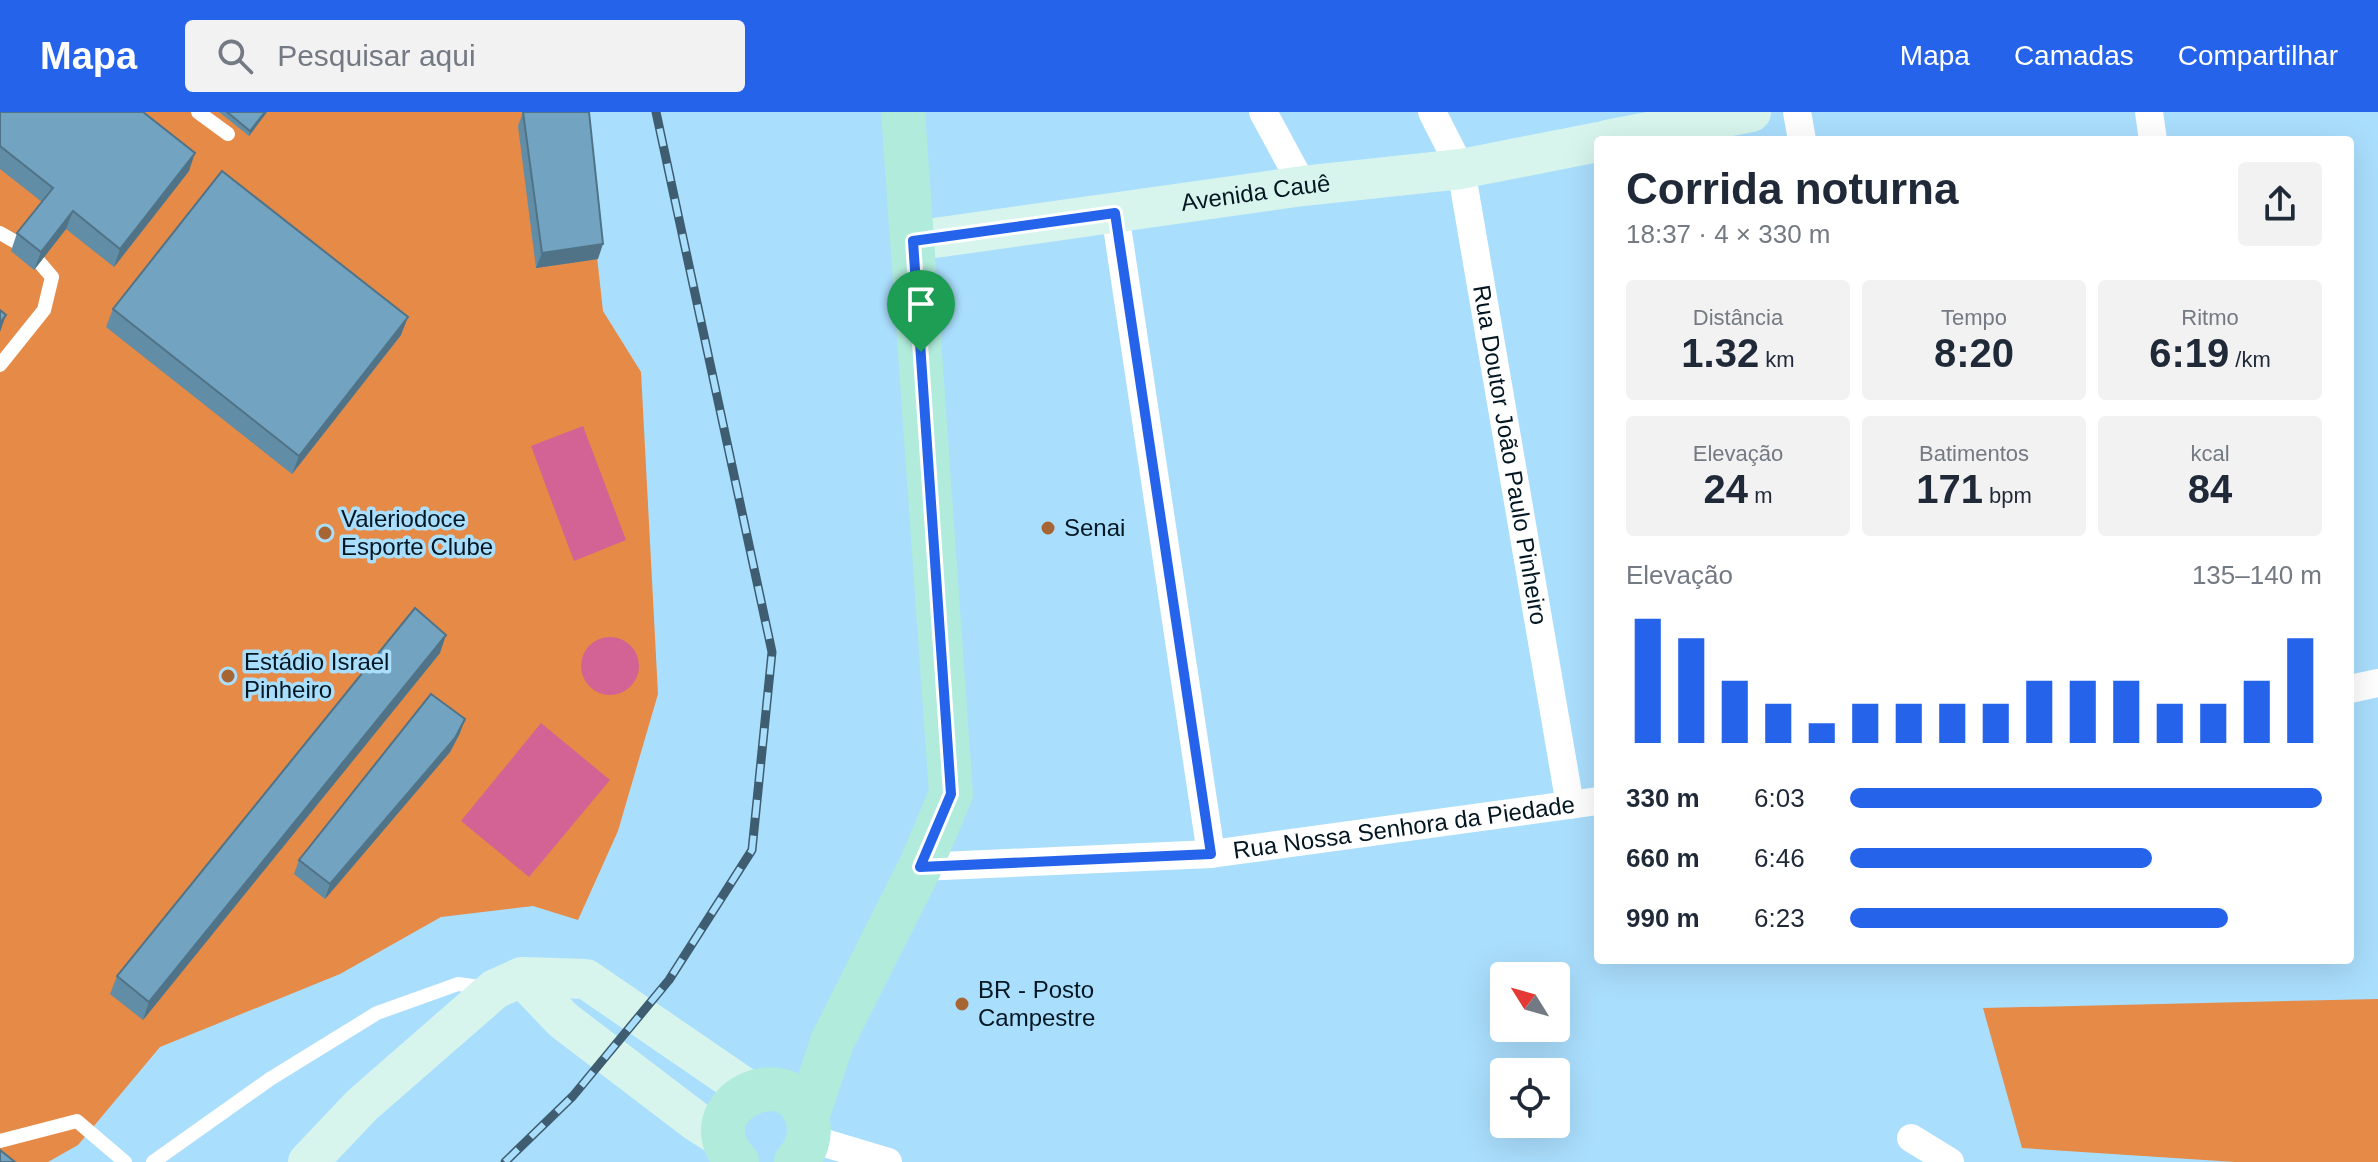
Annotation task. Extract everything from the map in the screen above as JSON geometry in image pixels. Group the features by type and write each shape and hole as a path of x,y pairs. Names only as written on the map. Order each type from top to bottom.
{"main road":[{"path":"788,1120 832,1042 920,867 951,794 903,112"},
{"path":"1628,136 1751,112"},
{"name":"Avenida Cauê","path":"913,241 1303,186 1461,169 1594,143"},
{"path":"308,1162 362,1105 509,983 586,979 788,1120"},
{"path":"509,983 697,1122 731,1155"},
{"path":"731,1155 724,1125 729,1111 739,1099 788,1120"}],"street":[{"path":"1263,112 1303,186"},
{"name":"Rua Doutor João Paulo Pinheiro","path":"1432,112 1461,169 1584,803"},
{"path":"1797,112 1801,136"},
{"path":"2149,112 2152,136"},
{"path":"1115,213 1211,854"},
{"path":"2354,688 2378,683"},
{"name":"Rua Nossa Senhora da Piedade","path":"920,867 1211,854 1584,803"},
{"path":"788,1120 888,1162"},
{"path":"1911,1138 1950,1162"}],"lane":[{"path":"198,112 228,134"},
{"path":"0,233 28,249 52,277 44,310 0,365"},
{"path":"153,1162 270,1079 377,1013 458,984 509,983"},
{"path":"0,1141 77,1121 125,1162"}],"shaded area":[{"name":"Valeriodoce Esporte Clube","path":"0,112 581,112 603,311 641,372 658,694 618,831 578,920 533,906 441,917 340,974 160,1047 78,1145 48,1162 0,1162"},
{"path":"583,426 626,540 574,561 531,446"},
{"path":"610,637 621,639 630,646 637,655 637,677 630,686 621,693 610,695 599,693 590,686 583,677 581,666 583,655 590,646 599,639"},
{"path":"541,723 610,780 529,877 461,821"},
{"path":"2378,999 2378,1162 2235,1162 2022,1148 1983,1008"}],"building":[{"path":"0,112 143,112 195,153 120,249 73,211 41,252 17,233 53,188 0,146"},
{"path":"227,112 265,112 250,131"},
{"path":"523,112 589,112 603,244 542,253"},
{"path":"222,171 408,317 299,456 113,309"},
{"path":"415,608 446,635 149,1002 117,976"},
{"path":"431,694 465,719 455,738 330,884 299,860"},
{"path":"0,1150 15,1162 0,1162"}],"railway":[{"path":"505,1162 573,1096 669,980 752,850 772,652 656,112"}],"place":[{"name":"Senai","path":"1048,528"},
{"name":"Valeriodoce Esporte Clube","path":"325,533"},
{"name":"Estádio Israel Pinheiro","path":"228,676"},
{"name":"BR - Posto Campestre","path":"962,1004"}],"route":[{"path":"1115,213 1211,854 920,867 951,794 921,352 913,241 1115,213"}]}
